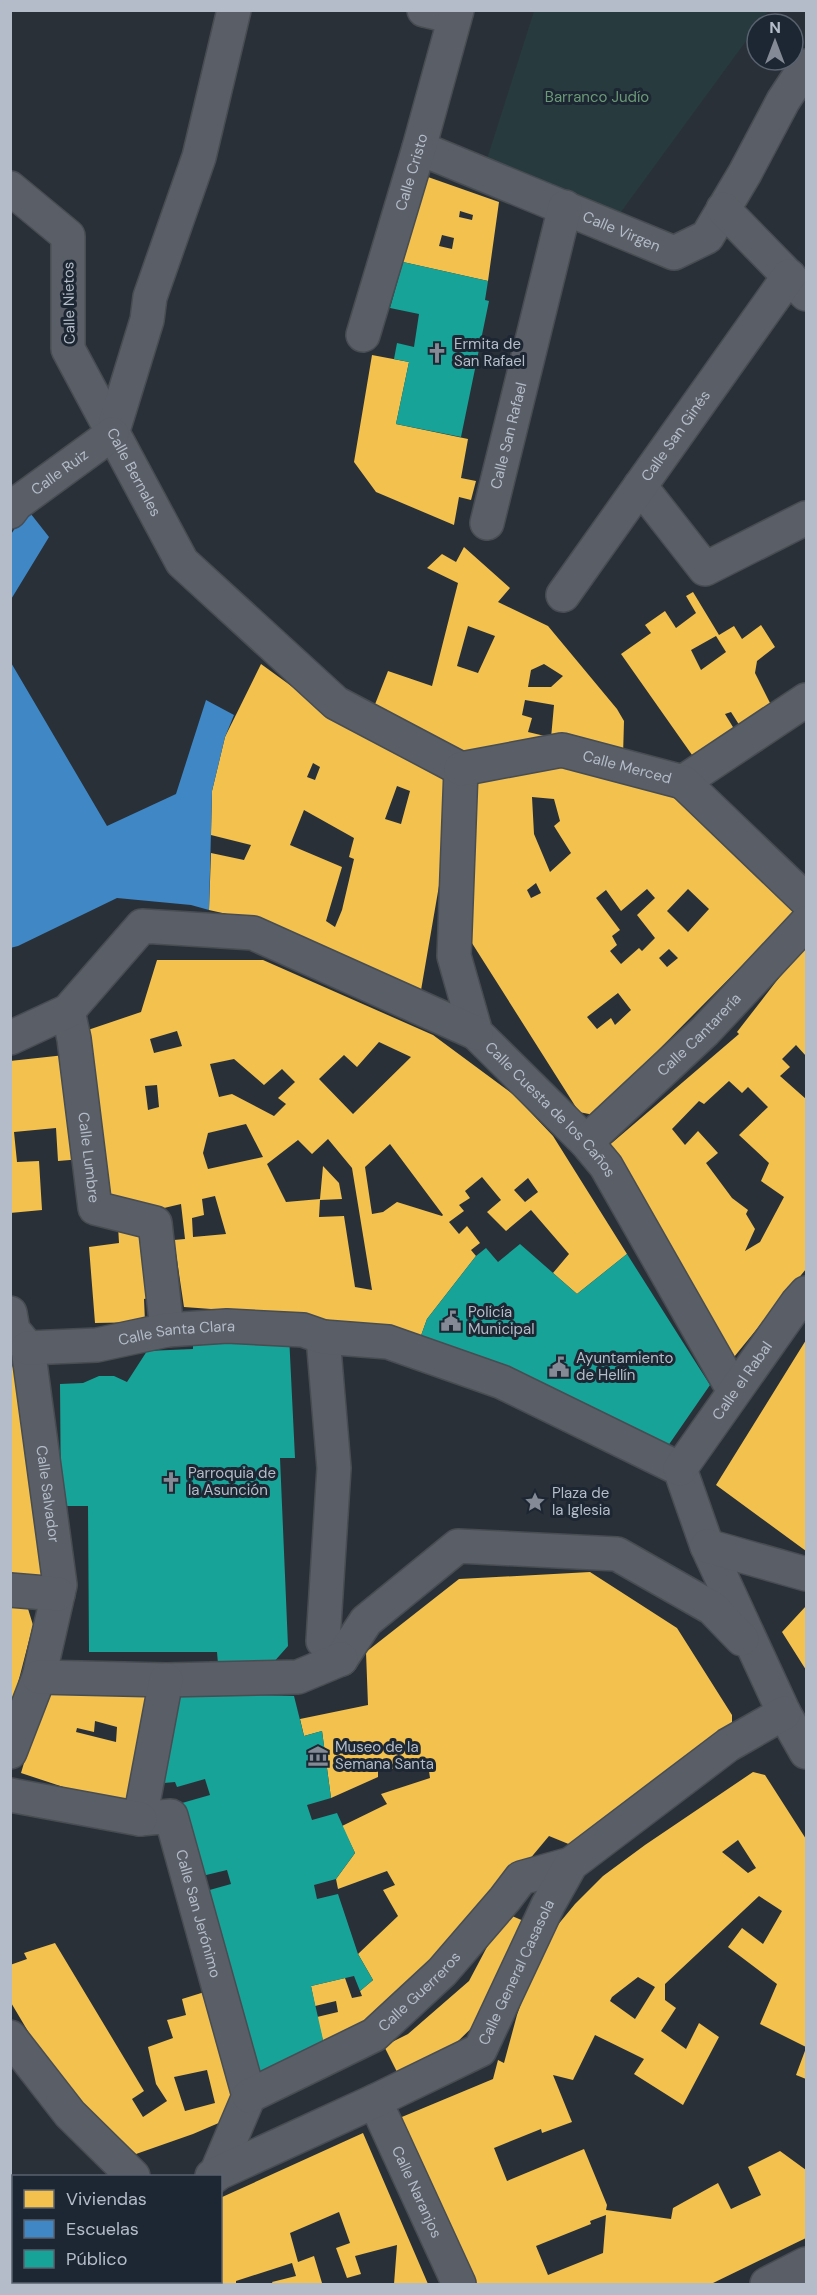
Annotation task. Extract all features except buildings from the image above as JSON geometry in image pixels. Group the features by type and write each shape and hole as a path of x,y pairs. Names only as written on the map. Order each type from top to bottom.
{"street":[{"name":"Calle Bernales","path":"234,10 199,157 150,297 147,320 112,434 182,562 336,703 461,768"},
{"name":"Calle Cristo","path":"363,335 420,148 445,13"},
{"name":"Calle Virgen","path":"420,148 674,253 707,237 783,101 807,66"},
{"name":"Calle Nietos","path":"10,188 68,236 68,349 112,434"},
{"name":"Calle San Rafael","path":"487,523 565,207"},
{"path":"723,209 798,285"},
{"name":"Calle San Ginés","path":"563,595 640,486 798,285"},
{"name":"Calle Ruiz","path":"10,512 16,504 112,434"},
{"path":"640,486 705,569 807,518"},
{"name":"Calle Merced","path":"461,768 562,750 683,782 807,700"},
{"name":"Calle Cuesta de los Caños","path":"461,768 453,956 476,1033 586,1142 606,1166 734,1391"},
{"path":"683,782 807,900"},
{"name":"Calle Cantarería","path":"586,1142 705,1031 807,923"},
{"path":"10,1038 68,1011 142,926 253,933 476,1033"},
{"name":"Calle Lumbre","path":"68,1011 74,1039 95,1209 155,1223 167,1330"},
{"name":"Calle el Rabal","path":"680,1469 797,1303 807,1293"},
{"name":"Calle Salvador","path":"10,1313 14,1330 28,1348 60,1585 39,1677 10,1752"},
{"name":"Calle Santa Clara","path":"28,1348 97,1345 167,1330 227,1326 303,1330 323,1337 388,1342 502,1382 680,1469"},
{"path":"323,1337 334,1468 323,1641 341,1659"},
{"path":"680,1469 707,1546 784,1713 807,1752"},
{"path":"39,1677 166,1680 298,1677 341,1659 366,1621 458,1546 616,1554 712,1608 760,1658"},
{"path":"707,1546 807,1574"},
{"path":"10,1590 58,1594"},
{"path":"10,1795 140,1819 166,1680"},
{"name":"Calle General Casasola","path":"215,2175 480,2050 548,1905 571,1864 728,1745 784,1713"},
{"name":"Calle San Jerónimo","path":"140,1819 171,1816 249,2096"},
{"name":"Calle Guerreros","path":"249,2096 374,2035 442,1972 506,1899 521,1878 571,1864"},
{"path":"10,2037 70,2114 132,2175"},
{"path":"213,2175 249,2096"},
{"name":"Calle Naranjos","path":"375,2101 459,2284"},
{"path":"766,2284 807,2264"}],"green space":[{"name":"Barranco Judío","path":"534,11 768,11 745,12 745,42 618,216 486,162"}],"place":[{"name":"Ermita de San Rafael","path":"437,353"},
{"name":"Policía Municipal","path":"451,1321"},
{"name":"Ayuntamiento de Hellín","path":"559,1367"},
{"name":"Parroquia de la Asunción","path":"171,1482"},
{"name":"Plaza de la Iglesia","path":"535,1502"},
{"name":"Museo de la Semana Santa","path":"318,1756"}]}
